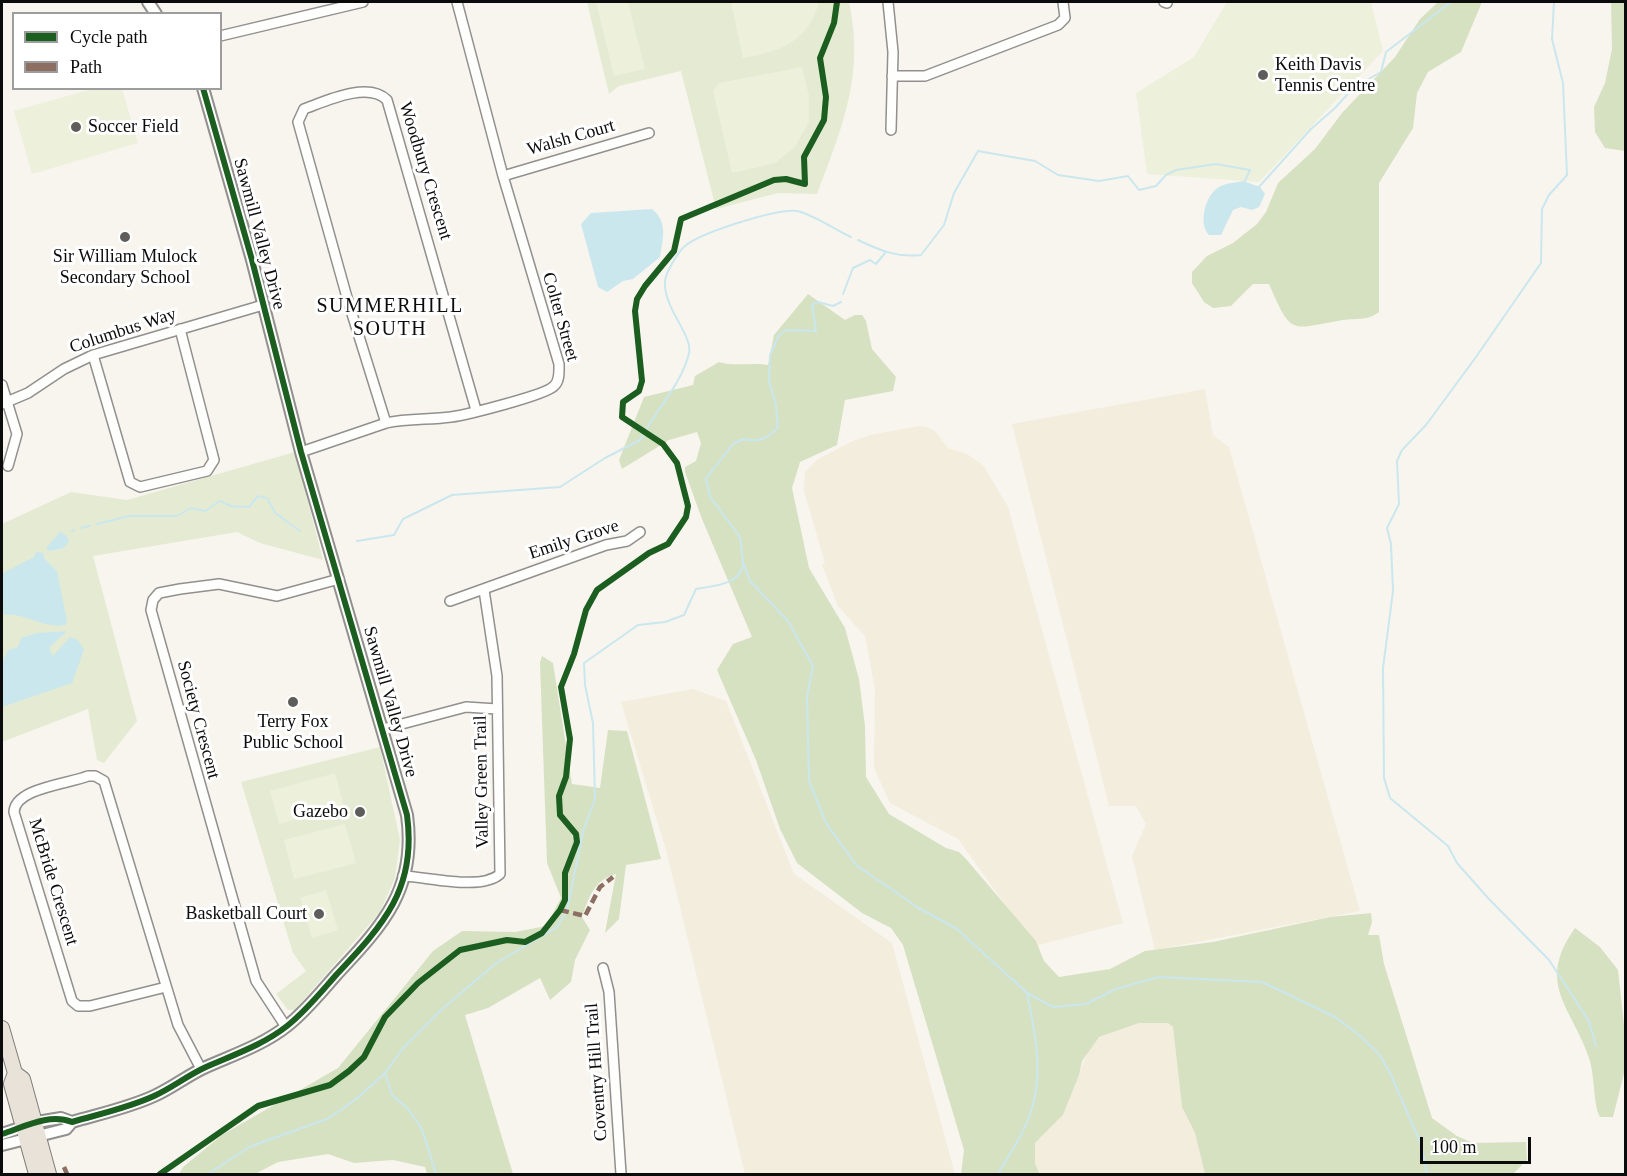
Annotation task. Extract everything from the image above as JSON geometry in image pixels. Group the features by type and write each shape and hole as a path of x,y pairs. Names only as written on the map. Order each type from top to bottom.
{"main road":[{"path":"2,1028 15,1073 11,1084 36,1174"},
{"path":"15,1073 23,1079 49,1174"}],"street":[{"path":"222,36 363,2"},
{"name":"Colter Street","path":"301,452 386,423 454,417 542,393 556,385 559,364 503,176 457,2"},
{"path":"888,2 893,52 891,130"},
{"path":"892,76 925,76 1058,25 1065,18 1063,2"},
{"name":"Sawmill Valley Drive","path":"24,1133 62,1118 72,1122 151,1098 180,1084 201,1069 261,1043 286,1027 306,1010 369,940 390,912 404,876 410,838 406,815 383,729 301,452 204,90"},
{"name":"Woodbury Crescent","path":"386,423 338,266 298,122 304,109 338,97 361,93 380,93 387,100 476,410"},
{"name":"Walsh Court","path":"503,176 649,133"},
{"name":"Columbus Way","path":"5,403 93,355 263,305"},
{"path":"93,355 130,482 141,487 207,471 214,460 180,329"},
{"path":"2,385 5,403 17,434 8,466"},
{"name":"Emily Grove","path":"484,590 516,576 627,541 640,532"},
{"name":"Society Crescent","path":"286,1027 256,981 151,610 153,600 159,594 180,589 219,584 277,596 339,579"},
{"path":"450,601 484,590"},
{"name":"Valley Green Trail","path":"404,876 480,883 493,881 500,874 497,676 484,590"},
{"path":"383,729 466,707 497,709"},
{"name":"McBride Crescent","path":"166,987 90,1006 78,1006 72,1001 15,813 15,805 23,795 88,776 95,776 104,781 166,987 186,1042 201,1069"},
{"name":"Coventry Hill Trail","path":"603,968 609,992 621,1174"},
{"path":"2,1134 24,1133"},
{"path":"2,1145 24,1133"}],"shaded area":[{"path":"1205,389 1213,435 1229,447 1360,911 1155,950 1132,856 1146,824 1136,806 1109,806 1012,424"},
{"path":"918,426 935,431 948,448 967,454 983,465 1008,507 1123,923 1035,946 958,839 890,803 874,768 875,689 865,636 838,606 822,565 825,563 804,491 805,472 818,459 853,441 870,435"},
{"path":"693,689 726,701 794,874 892,943 955,1174 745,1174 666,850 621,702"},
{"path":"1139,1023 1168,1023 1173,1027 1182,1107 1195,1133 1205,1174 1040,1174 1035,1164 1035,1143 1063,1115 1089,1048 1099,1037"}],"green space":[{"path":"587,2 849,2 854,53 852,77 842,123 817,194 778,193 716,209 681,71 619,86 609,94"},
{"path":"596,2 628,2 645,69 614,76"},
{"path":"731,2 819,2 808,27 791,42 769,52 743,58"},
{"name":"Keith Davis Tennis Centre","path":"1227,2 1371,2 1383,51 1259,182 1147,174 1136,93 1194,57"},
{"path":"1438,2 1482,2 1461,52 1428,72 1417,93 1413,128 1379,183 1379,312 1362,319 1302,327 1289,321 1269,284 1253,284 1231,306 1213,308 1204,302 1192,283 1192,272 1207,256 1233,243 1257,224 1266,212 1278,183 1315,149 1342,113 1395,57 1420,19"},
{"path":"1611,2 1625,2 1625,151 1605,148 1595,132 1594,107 1605,83 1612,49"},
{"path":"802,67 809,96 809,122 795,147 775,163 732,173 713,91 719,83"},
{"name":"Soccer Field","path":"88,90 122,90 138,143 32,174 14,111"},
{"path":"808,294 845,320 855,315 862,315 866,321 872,349 896,377 893,391 845,400 837,445 800,462 792,488 809,568 845,628 859,679 865,726 866,777 889,814 946,848 959,852 1036,941 1044,961 1059,977 1110,969 1145,951 1213,942 1330,917 1371,913 1372,922 1368,935 1379,935 1384,964 1432,1118 1457,1136 1473,1143 1526,1142 1527,1160 1513,1174 1205,1174 1195,1133 1182,1107 1173,1027 1168,1023 1139,1023 1099,1037 1082,1061 1079,1075 1063,1115 1035,1143 1035,1164 1040,1174 961,1174 964,1150 903,945 891,928 862,913 797,863 780,829 756,760 717,670 733,644 752,637 702,519 685,472 685,467 696,461 701,443 697,432 669,440 622,469 619,460 644,397 693,385 695,376 719,362 768,365 774,335"},
{"path":"295,452 323,560 260,543 237,532 93,556 137,721 104,763 97,760 88,709 2,742 2,524 71,492 127,500"},
{"path":"542,656 553,663 572,784 600,788 608,730 627,731 661,859 626,865 619,919 605,933 616,874 602,880 593,890 582,917 590,930 575,960 571,982 550,1000 540,978 488,1008 465,1015 513,1174 427,1174 425,1167 393,1160 354,1163 328,1154 278,1162 255,1174 179,1174 183,1167 222,1135 338,1068 433,951 462,931 515,932 546,926 561,898 547,863 540,663"},
{"path":"380,747 400,840 395,878 380,912 295,1010 288,1010 276,994 306,971 293,953 241,782"},
{"path":"335,773 344,806 279,824 270,791"},
{"path":"345,824 356,863 294,879 284,840"},
{"name":"Basketball Court","path":"326,890 338,930 312,938 300,898"},
{"path":"1575,928 1600,947 1618,970 1626,1065 1613,1117 1600,1117 1589,1058 1561,995 1557,980 1563,948"}],"water":[{"path":"1243,181 1260,187 1265,194 1259,207 1252,210 1241,207 1233,210 1221,235 1209,235 1204,224 1204,217 1210,196 1221,186"},
{"path":"652,209 660,219 663,231 660,257 633,279 623,281 607,292 598,287 581,224 591,213"},
{"path":"60,532 66,535 69,541 64,548 49,551 46,548"},
{"path":"36,552 44,553 44,558 57,571 67,621 65,625 50,625 21,616 5,615 2,611 3,573 34,557"},
{"path":"67,631 49,648 53,656 70,637 78,640 84,650 72,683 2,707 3,661 8,650 18,647 21,638 37,633"}],"waterway":[{"path":"1258,188 1311,129 1353,88 1381,72 1386,52 1451,2"},
{"path":"1554,2 1552,39 1563,83 1567,175 1549,195 1542,209 1541,263 1476,357 1426,425 1402,450 1397,461 1399,504 1387,528 1391,544 1393,591 1383,668 1384,778 1390,798 1448,846 1457,863 1488,898 1549,960 1589,1021 1596,1046"},
{"path":"858,240 896,254 921,255 944,225 954,193 978,151 1035,161 1058,175 1099,181 1128,176 1139,190 1156,186 1166,175 1176,170 1216,164 1250,170 1244,183"},
{"path":"647,428 677,383 689,353 687,338 668,301 665,281 673,262 685,246 722,228 787,211 810,215 851,237"},
{"path":"843,294 853,268 870,260 876,264 885,253"},
{"path":"841,302 833,306 818,302 812,305 816,331 786,330 779,335 770,355 769,381 776,405 778,428 762,439 744,439 733,444 706,478 710,497 740,537 743,562 750,581 788,621 813,666 807,697 809,781 826,823 856,865 917,907 957,929 1027,993 1053,1007 1086,1004 1116,989 1159,977 1262,982 1335,1017 1379,1054 1391,1075 1421,1144 1427,1174"},
{"path":"357,541 394,535 403,519 452,495 560,487 605,458 640,440 643,435"},
{"path":"97,524 129,516 177,516 191,508 205,511 220,501 231,506 249,507 258,496 267,498 275,513 300,531"},
{"path":"81,528 90,526"},
{"path":"208,1174 249,1147 327,1119 355,1100 385,1073 403,1048 441,1010 495,964 557,927 567,910 583,832 595,799 593,723 585,685 584,663 638,625 665,622 684,615 696,589 731,581 741,572 743,565"},
{"path":"998,1174 1026,1124 1037,1086 1037,1055 1027,993"},
{"path":"385,1073 392,1095 408,1109 422,1129 436,1174"}],"marked path":[{"path":"560,910 585,916 600,887 613,877"},
{"path":"64,1167 67,1174"}],"cycle path":[{"path":"160,1174 258,1106 330,1085 349,1071 364,1057 385,1017 418,983 460,950 507,940 525,942 542,933 560,910 565,900 565,873 577,842 576,834 560,815 559,796 566,777 570,739 561,687 574,654 586,610 597,590 649,553 668,544 686,517 688,506 677,463 663,444 622,417 623,402 639,391 642,381 635,311 637,299 674,251 681,219 774,180 786,179 805,184 804,157 824,120 826,97 820,58 834,23 837,2"},
{"path":"2,1134 37,1122 54,1119 72,1122 134,1104 161,1093 199,1070 278,1033 313,1001 382,921 402,884 407,864 409,841 407,815 301,452 252,260 204,90"}],"place":[{"name":"Keith Davis Tennis Centre","path":"1263,75"},
{"name":"Soccer Field","path":"76,127"},
{"name":"Sir William Mulock Secondary School","path":"125,237"},
{"name":"Terry Fox Public School","path":"293,702"},
{"name":"Gazebo","path":"360,812"},
{"name":"Basketball Court","path":"319,914"}],"district":[{"name":"SUMMERHILL SOUTH","path":"390,318"}]}
